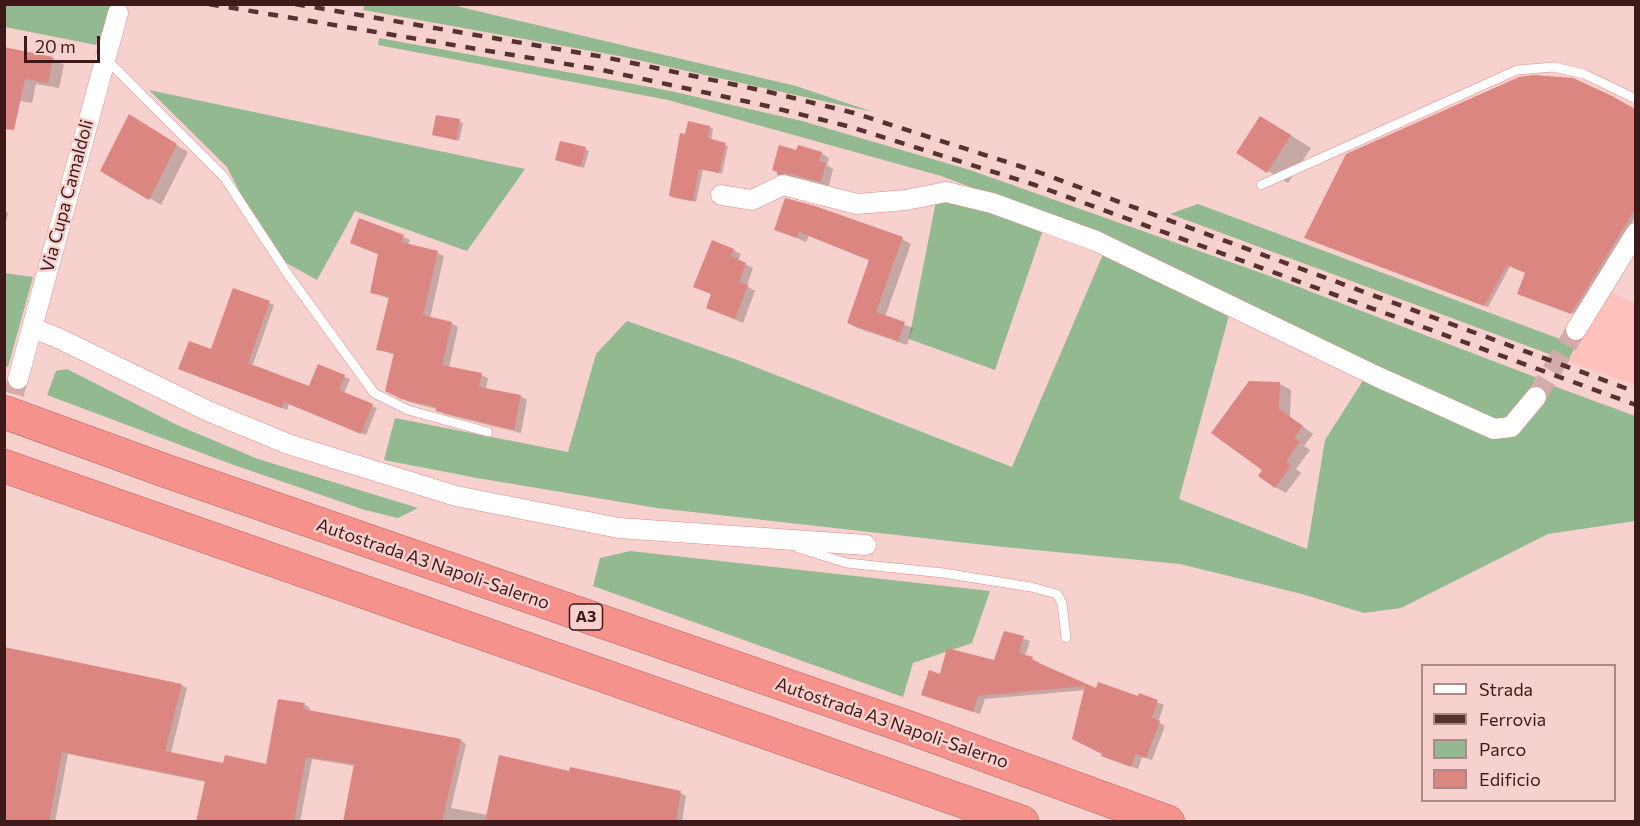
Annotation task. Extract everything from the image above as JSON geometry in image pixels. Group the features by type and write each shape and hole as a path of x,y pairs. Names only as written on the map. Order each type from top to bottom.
{"highway":[{"name":"Autostrada A3 Napoli-Salerno","path":"4,412 169,472 913,729 1168,822"},
{"path":"4,466 1022,822"}],"street":[{"name":"Via Cupa Camaldoli","path":"18,379 118,13"},
{"path":"722,195 752,200 783,185 856,204 906,200 946,192 992,203 1096,241 1378,377 1494,429 1511,427 1536,397"},
{"path":"1576,330 1635,233"},
{"path":"33,328 208,411 288,444 456,496 619,528 866,545"}],"lane":[{"path":"105,58 224,177 287,273 374,393 408,410 488,432"},
{"path":"1261,185 1517,70 1554,67 1584,74 1635,99"},
{"path":"767,538 847,563 943,573 1031,587 1057,594 1062,603 1066,638"}],"shaded area":[{"path":"1602,289 1635,303 1635,385 1569,361"}],"green space":[{"path":"365,4 452,5 796,86 873,112 619,56 363,10"},
{"path":"4,5 114,5 96,45 5,27"},
{"path":"379,38 666,90 802,121 970,170 1267,275 1543,380 1514,420 1493,423 1100,235 941,176 668,100 378,45"},
{"path":"149,90 525,169 467,251 355,211 317,280 272,255 227,167"},
{"path":"937,196 1044,227 995,370 909,339"},
{"path":"1198,204 1576,345 1568,361 1170,214"},
{"path":"1104,252 1231,308 1179,499 1307,549 1325,440 1364,379 1501,438 1521,425 1551,385 1635,416 1635,521 1548,534 1401,608 1364,613 1302,594 1180,564 994,546 657,508 384,460 395,418 568,452 596,354 627,321 740,361 1012,467"},
{"path":"4,273 33,277 8,367 4,366"},
{"path":"67,369 177,425 258,459 418,508 398,518 365,510 231,464 47,395 56,371"},
{"path":"630,551 990,591 972,643 913,663 903,697 593,586 600,558"}],"building":[{"path":"4,47 53,57 48,83 25,79 14,130 4,129"},
{"path":"1534,75 1573,78 1635,109 1635,209 1571,314 1517,294 1525,273 1507,265 1484,306 1304,238 1346,154 1519,77"},
{"path":"129,114 177,144 149,200 100,171"},
{"path":"436,115 460,119 456,140 432,135"},
{"path":"1260,116 1291,135 1267,173 1236,153"},
{"path":"688,121 710,126 708,138 726,143 719,173 699,169 693,201 669,196 680,133 685,134"},
{"path":"560,141 586,147 581,167 555,160"},
{"path":"779,145 796,150 798,145 822,152 819,161 826,163 821,182 786,173 777,175 777,172 772,170"},
{"path":"785,198 815,206 903,237 876,312 905,322 898,341 847,323 869,260 799,232 797,238 774,230"},
{"path":"359,218 404,235 401,242 438,251 423,315 452,322 442,365 482,373 479,387 521,395 514,430 436,411 436,407 401,399 385,391 394,353 376,350 389,297 370,293 378,254 350,243"},
{"path":"712,240 734,249 731,256 746,263 739,282 748,285 735,319 706,308 711,294 693,287"},
{"path":"233,288 270,301 248,363 309,386 318,364 345,375 339,390 373,404 361,434 284,402 281,408 178,369 189,341 211,349"},
{"path":"1249,381 1280,382 1279,409 1303,426 1294,438 1299,442 1286,462 1291,465 1275,488 1258,476 1262,470 1211,433"},
{"path":"1004,631 1024,636 1019,653 1033,657 1032,660 1096,688 1098,682 1138,696 1139,693 1158,700 1152,718 1160,721 1146,758 1136,754 1131,767 1101,756 1102,754 1072,739 1085,686 978,696 973,712 921,695 929,670 940,674 947,648 994,660"},
{"path":"4,647 182,684 165,751 223,763 225,755 266,764 278,699 305,703 303,709 461,739 442,822 343,822 354,764 306,757 294,822 196,822 205,781 62,752 49,822 4,822"},
{"path":"499,755 569,771 570,767 681,791 676,822 485,822"}],"tunnel":[{"path":"1536,397 1576,330"},
{"path":"6,423 18,379"}],"railway":[{"path":"209,4 602,70 851,127 1035,185 1636,405"},
{"path":"295,4 604,57 769,92 854,113 1038,172 1636,392"}]}
